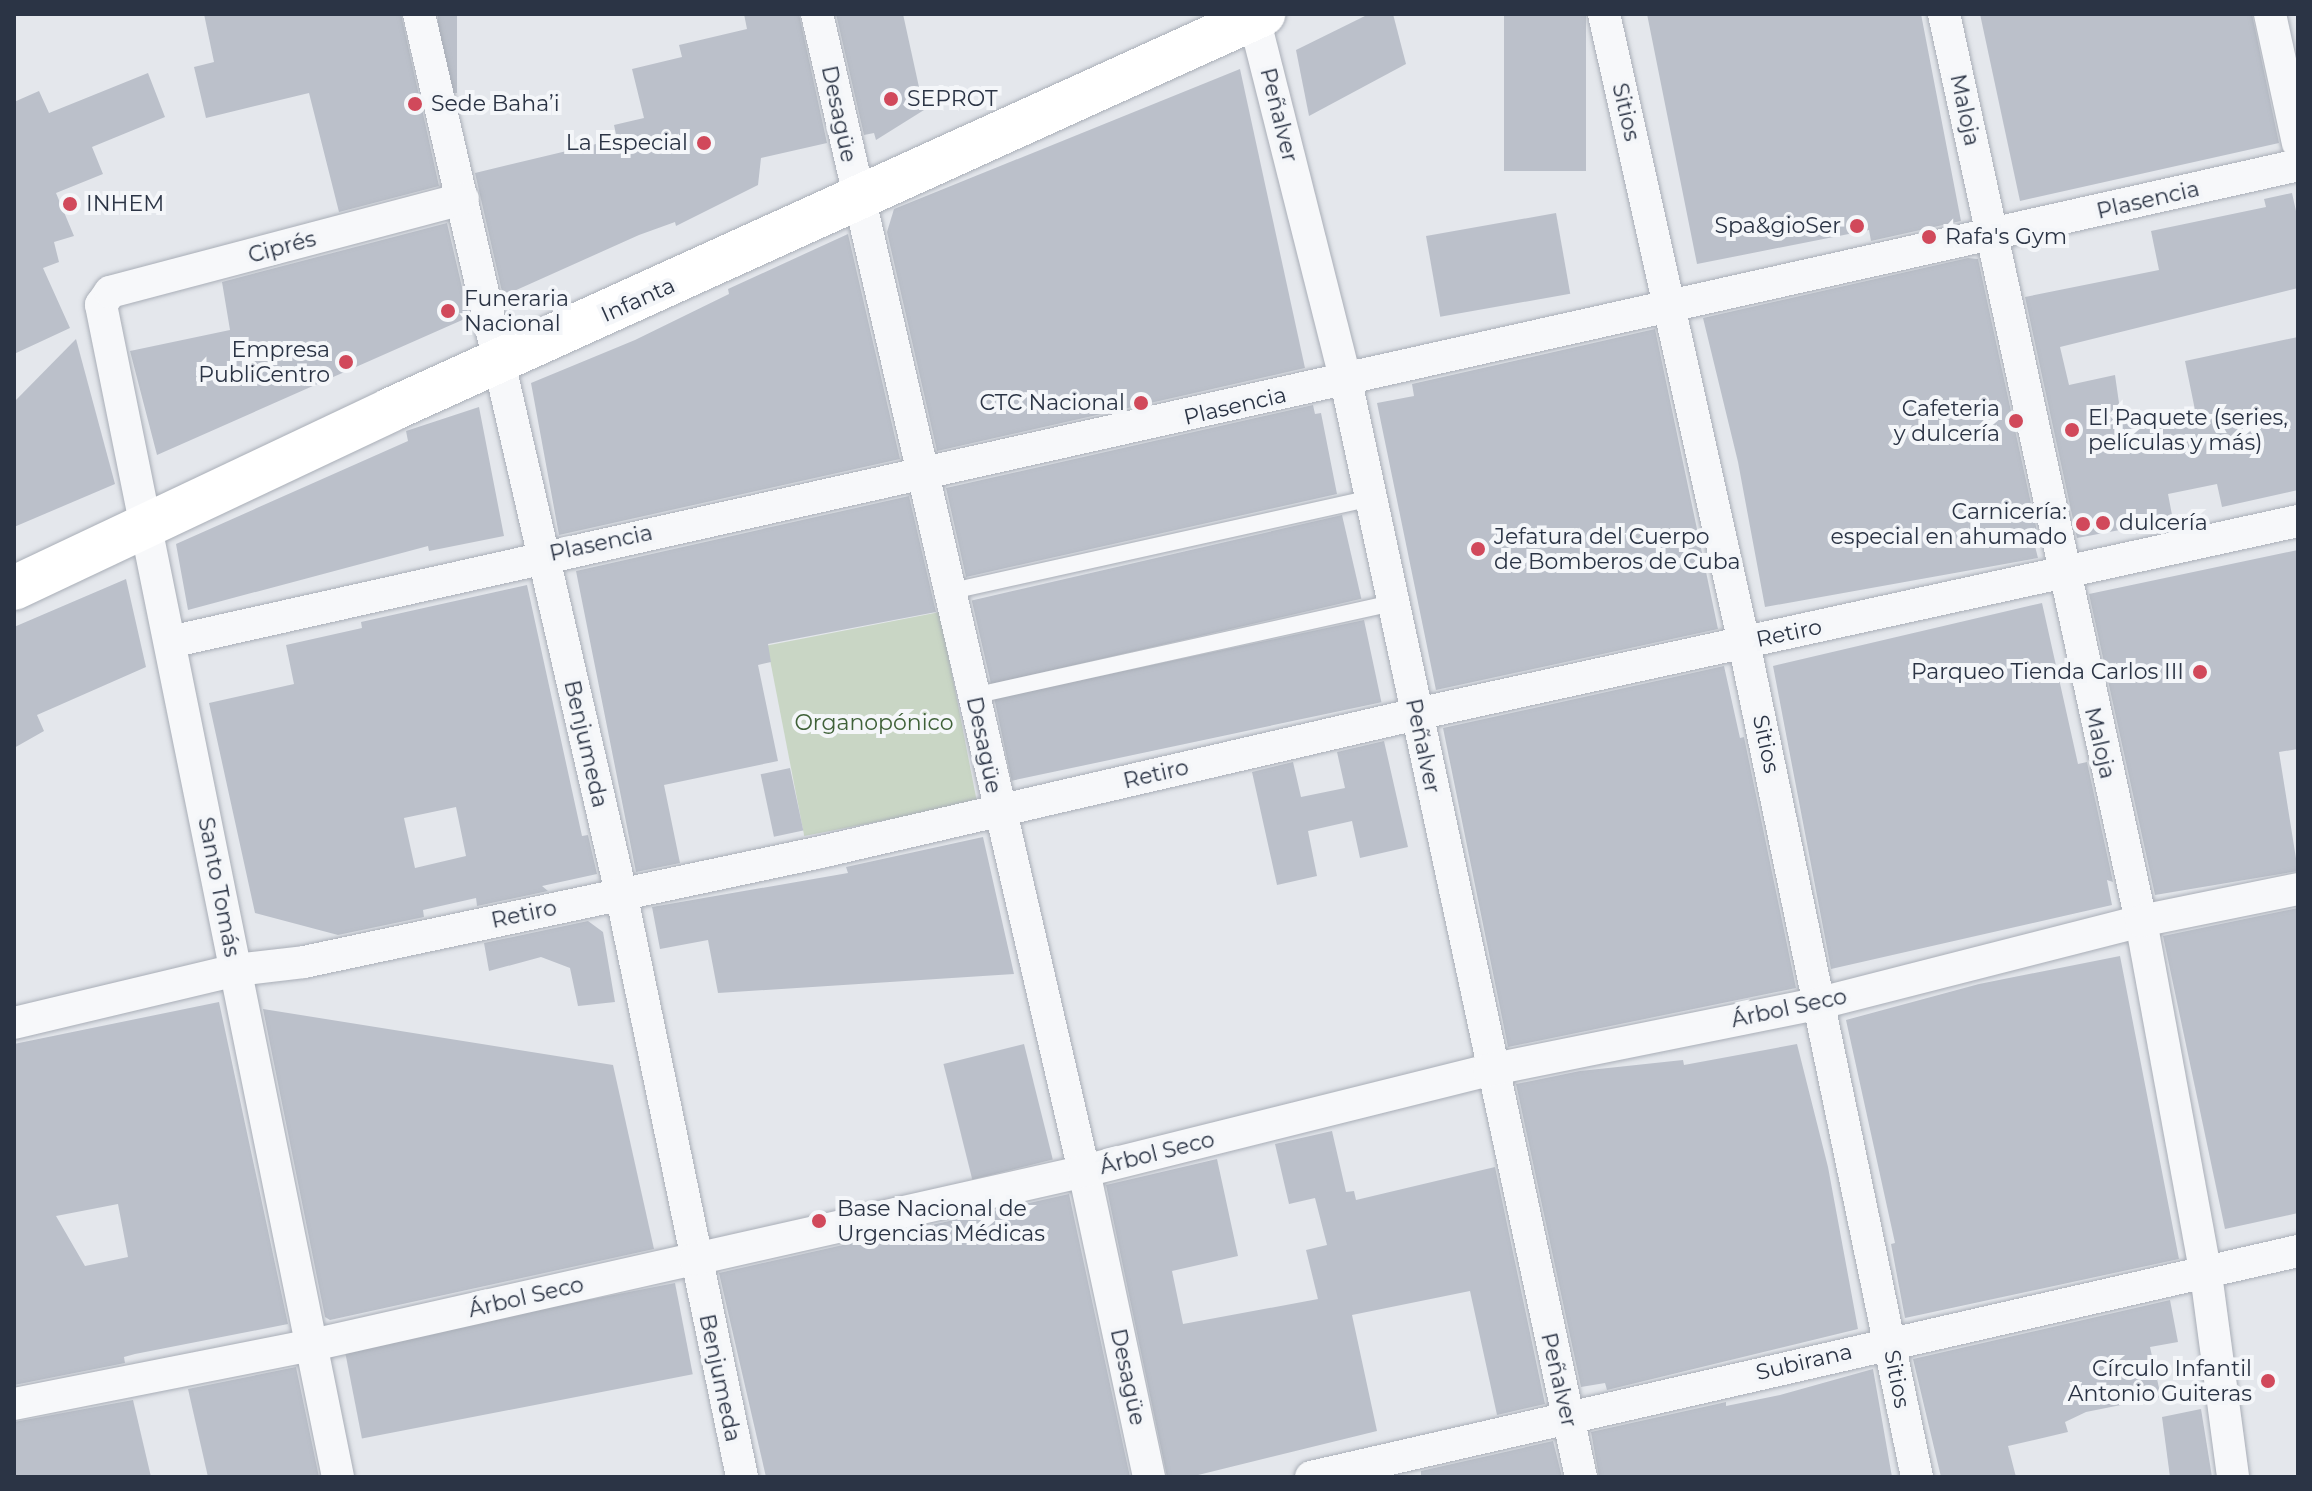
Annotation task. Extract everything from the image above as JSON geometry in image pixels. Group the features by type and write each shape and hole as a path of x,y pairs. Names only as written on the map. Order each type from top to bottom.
{"main road":[{"name":"Infanta","path":"14,588 144,530 499,361 858,202 1259,16"}],"street":[{"name":"Benjumeda","path":"419,14 621,893 742,1477"},
{"name":"Desagüe","path":"817,14 858,202 952,591 998,811 1084,1171 1149,1477"},
{"name":"Sitios","path":"1604,14 1744,643 1917,1477"},
{"name":"Maloja","path":"1944,14 2061,572 2141,921 2206,1274 2233,1477"},
{"path":"2270,14 2298,143"},
{"name":"Peñalver","path":"1259,16 1346,381 1489,1070 1581,1477"},
{"name":"Plasencia","path":"170,642 542,556 1346,381 1669,305 1992,236 2298,165"},
{"name":"Ciprés","path":"103,298 463,199"},
{"name":"Santo Tomás","path":"103,298 144,530 170,642 338,1477"},
{"name":"Retiro","path":"14,1023 236,970 304,962 998,811 1417,714 2298,521"},
{"name":"Árbol Seco","path":"14,1404 312,1345 695,1259 1084,1171 1489,1070 1820,1003 2141,921 2298,889"},
{"name":"Subirana","path":"1311,1477 2298,1251"}],"lane":[{"path":"952,591 1370,498"},
{"path":"973,696 1392,603"}],"green space":[{"name":"Organopónico","path":"940,612 977,802 804,836 767,646"}],"building":[{"path":"204,14 401,14 439,186 339,212 309,93 206,118 194,67 214,62"},
{"path":"438,14 457,14 457,93 438,93"},
{"path":"744,14 799,14 827,143 761,158 758,185 676,226 675,222 639,235 503,296 475,173 617,139 614,125 644,118 632,69 682,57 679,45 747,29"},
{"path":"836,14 903,14 924,110 876,140 874,133 864,135"},
{"path":"1369,14 1393,14 1406,64 1309,116 1296,50"},
{"path":"1504,14 1586,14 1586,171 1504,171"},
{"path":"1647,14 1921,14 1961,221 1871,241 1869,230 1697,264"},
{"path":"1980,14 2252,14 2279,143 2020,201"},
{"path":"1240,69 1305,368 937,451 887,232 894,209"},
{"path":"148,73 165,117 92,147 103,174 56,193 74,236 54,242 59,262 43,268 70,328 14,354 14,102 39,91 49,113"},
{"path":"2292,193 2298,220 2298,288 2060,347 2069,385 2115,375 2122,424 2195,410 2185,361 2298,337 2298,490 2222,507 2217,484 2168,494 2173,520 2077,538 2025,297 2159,270 2151,231 2266,207 2264,199"},
{"path":"1556,213 1570,294 1440,317 1426,236"},
{"path":"447,223 469,317 157,455 130,351 230,330 222,282"},
{"path":"848,234 900,459 559,535 531,383 635,340 729,294 728,289"},
{"path":"1968,258 1978,259 2040,545 2035,546 2038,558 1765,607 1738,462 1703,318"},
{"path":"1655,329 1718,629 1436,690 1377,403 1414,396 1412,384"},
{"path":"76,339 115,484 14,527 14,402"},
{"path":"1313,405 1315,414 1321,413 1337,494 966,577 946,488"},
{"path":"479,407 504,536 429,551 428,546 188,610 176,544 408,441 406,431"},
{"path":"909,496 936,612 768,644 771,662 758,665 778,761 664,785 680,863 636,872 576,571"},
{"path":"1342,515 1361,599 991,684 972,600"},
{"name":"Parqueo Tienda Carlos III","path":"2298,550 2298,749 2279,752 2298,871 2155,895 2089,594"},
{"path":"126,579 146,667 37,715 44,731 14,748 14,627"},
{"path":"527,585 582,836 588,835 597,874 542,886 548,891 477,906 476,898 423,910 424,917 338,935 255,913 209,703 294,684 286,645 362,628 361,622","holes":["456,807 466,856 415,868 404,818"]},
{"path":"2042,603 2078,764 2087,762 2113,882 2107,880 2112,905 1831,969 1773,666"},
{"path":"1364,620 1381,702 1012,781 994,699"},
{"path":"1724,666 1740,738 1744,737 1796,988 1508,1047 1443,728"},
{"path":"1384,741 1408,847 1360,858 1352,821 1308,831 1317,876 1277,885 1252,772 1293,762 1301,797 1345,788 1337,752"},
{"path":"790,768 803,831 774,837 761,774"},
{"path":"983,837 1014,974 718,993 708,940 660,949 652,907 848,873 846,867"},
{"path":"2298,908 2298,1213 2225,1229 2163,936"},
{"path":"588,921 603,932 615,1002 578,1006 570,968 541,957 489,971 484,943"},
{"path":"2120,956 2179,1259 1905,1318 1891,1244 1895,1243 1846,1020 1979,984"},
{"path":"219,1002 288,1324 135,1354 124,1357 125,1363 14,1385 14,1044","holes":["118,1204 128,1257 85,1266 56,1216"]},
{"path":"263,1009 613,1065 654,1249 330,1320 325,1317"},
{"path":"1024,1044 1053,1159 972,1180 943,1064"},
{"path":"1797,1044 1828,1167 1858,1329 1607,1390 1605,1383 1581,1387 1516,1084 1580,1071 1683,1060 1684,1065"},
{"path":"1332,1131 1346,1192 1354,1191 1356,1200 1495,1167 1545,1404 1497,1415 1470,1291 1352,1315 1377,1431 1190,1477 1167,1477 1106,1185 1217,1159 1238,1256 1172,1271 1183,1324 1318,1299 1306,1250 1327,1245 1315,1198 1289,1204 1275,1144"},
{"path":"1069,1194 1130,1477 766,1477 719,1273"},
{"path":"675,1283 693,1374 362,1439 344,1347"},
{"path":"2170,1300 2178,1342 2150,1347 2161,1397 2086,1412 2065,1422 2068,1432 2008,1446 2016,1477 1941,1477 1913,1359"},
{"path":"296,1367 319,1477 208,1477 188,1389"},
{"path":"1873,1369 1892,1477 1599,1477 1591,1432 1726,1402 1726,1406 1780,1395"},
{"path":"133,1400 151,1477 14,1477 14,1422"},
{"path":"2201,1409 2212,1477 2170,1477 2162,1417"},
{"path":"1553,1441 1562,1477 1421,1477 1421,1471"}],"place":[{"name":"SEPROT","path":"891,99"},
{"name":"Sede Baha’i","path":"415,104"},
{"name":"La Especial","path":"704,143"},
{"name":"INHEM","path":"70,204"},
{"name":"Spa&gioSer","path":"1857,226"},
{"name":"Rafa's Gym","path":"1929,237"},
{"name":"Funeraria Nacional","path":"448,311"},
{"name":"Empresa PubliCentro","path":"346,362"},
{"name":"CTC Nacional","path":"1141,403"},
{"name":"Cafeteria y dulcería","path":"2016,421"},
{"name":"El Paquete (series, películas y más)","path":"2072,430"},
{"name":"dulcería","path":"2103,523"},
{"name":"Carnicería: especial en ahumado","path":"2083,524"},
{"name":"Jefatura del Cuerpo de Bomberos de Cuba","path":"1478,549"},
{"name":"Parqueo Tienda Carlos III","path":"2200,672"},
{"name":"Base Nacional de Urgencias Médicas","path":"819,1221"},
{"name":"Círculo Infantil Antonio Guiteras","path":"2268,1381"}]}
